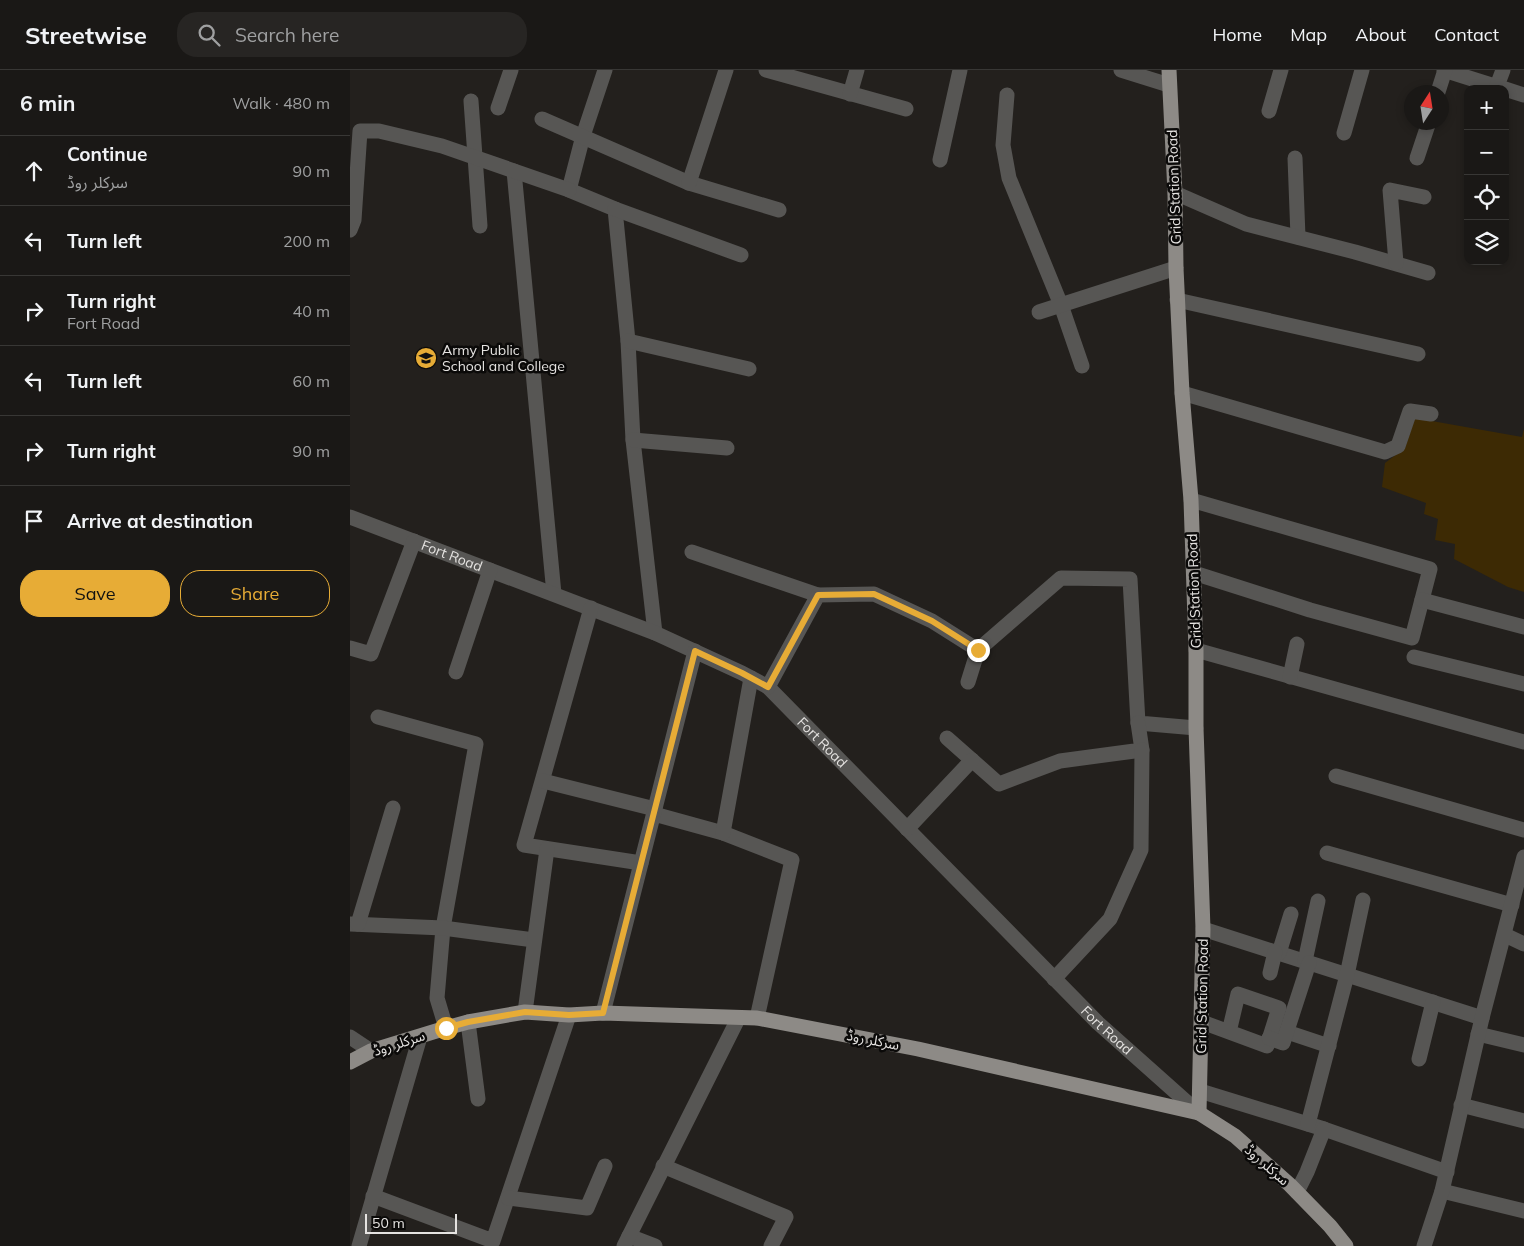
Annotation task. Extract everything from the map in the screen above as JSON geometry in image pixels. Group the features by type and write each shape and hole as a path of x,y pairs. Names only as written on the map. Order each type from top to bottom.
{"main road":[{"name":"Grid Station Road","path":"1169,78 1175,193 1177,300 1182,394 1191,500 1194,573 1196,728 1203,929 1199,1113"},
{"name":"سرکلر روڈ","path":"350,1062 371,1051 446,1028 468,1022 525,1012 569,1015 603,1013 738,1019 758,1018 918,1049 1199,1113 1234,1136 1296,1192 1330,1226 1346,1246"}],"street":[{"path":"498,108 511,70"},
{"path":"569,190 583,136 605,70"},
{"path":"690,183 726,70"},
{"path":"766,70 906,109"},
{"path":"850,94 857,70"},
{"path":"940,160 960,70"},
{"path":"1121,70 1169,78"},
{"path":"1269,111 1281,70"},
{"path":"1344,133 1362,70"},
{"path":"1440,85 1445,70 1492,85"},
{"path":"1502,70 1502,85"},
{"path":"1509,90 1524,95"},
{"path":"1007,95 1003,145 1009,178 1061,305 1082,366"},
{"path":"471,101 480,226"},
{"path":"542,119 690,183 778,210"},
{"path":"1417,158 1426,130"},
{"path":"350,230 354,220 360,131 379,131 442,146 474,157 569,190 740,256"},
{"path":"1295,158 1298,237"},
{"path":"514,171 554,594"},
{"path":"1396,263 1390,190 1424,196"},
{"path":"1175,193 1246,224 1428,273"},
{"path":"615,209 628,341 633,440 654,633"},
{"path":"1039,312 1176,268"},
{"path":"1177,300 1418,354"},
{"path":"628,341 749,369"},
{"path":"1182,394 1385,452 1398,446 1410,411 1431,414"},
{"path":"633,440 727,448"},
{"path":"1191,500 1430,569 1412,638 1310,610 1194,573"},
{"name":"Fort Road","path":"350,517 654,633 768,687 1098,1023 1199,1113"},
{"path":"350,648 371,654 414,541"},
{"path":"692,552 818,595 874,594 932,621 978,650"},
{"path":"456,672 490,570"},
{"path":"968,682 978,650 1061,578 1130,580 1138,723 1142,750 1141,850 1110,919 1054,979"},
{"path":"768,687 818,595"},
{"path":"1422,600 1524,627"},
{"path":"591,608 524,845 641,863"},
{"path":"1290,677 1297,644"},
{"path":"1196,650 1524,742"},
{"path":"603,1013 695,651"},
{"path":"1414,657 1524,684"},
{"path":"723,834 751,678"},
{"path":"378,717 476,744 443,928 437,998 446,1028"},
{"path":"1138,723 1196,728"},
{"path":"948,738 999,784 1060,761 1142,750"},
{"path":"907,829 972,760"},
{"path":"1336,776 1524,830"},
{"path":"543,781 654,811 792,860 758,1018"},
{"path":"393,808 354,924 443,928 534,940"},
{"path":"525,1012 547,849"},
{"path":"1327,853 1512,906"},
{"path":"1424,1246 1447,1172 1478,1034 1524,857"},
{"path":"1308,1124 1347,975 1363,900"},
{"path":"1269,1038 1283,1042 1287,1032 1307,962 1318,901"},
{"path":"1270,973 1291,914"},
{"path":"1203,929 1482,1018"},
{"path":"1505,935 1524,944"},
{"path":"1202,1022 1229,1032 1267,1046 1279,1008 1238,994 1229,1032"},
{"path":"1419,1059 1433,1002"},
{"path":"373,1196 466,1239 493,1241 569,1015"},
{"path":"655,1246 626,1241 738,1019"},
{"path":"468,1022 478,1099"},
{"path":"1287,1032 1329,1046"},
{"path":"1478,1034 1524,1045"},
{"path":"350,1037 371,1051"},
{"path":"359,1246 420,1037"},
{"path":"1200,1091 1324,1129 1447,1172"},
{"path":"1461,1105 1524,1121"},
{"path":"1296,1192 1307,1172 1324,1129"},
{"path":"508,1198 587,1208 605,1166"},
{"path":"663,1166 786,1217 771,1246"},
{"path":"1442,1191 1524,1211"}],"shaded area":[{"path":"1415,418 1522,437 1524,429 1524,592 1508,587 1454,559 1455,544 1435,540 1438,519 1424,514 1426,503 1382,487 1385,463 1405,448"}],"place":[{"name":"Army Public School and College","path":"426,358"}],"route":[{"path":"446,1028 468,1022 525,1012 569,1015 603,1013 695,651 768,687 818,595 874,594 932,621 978,650"}]}
